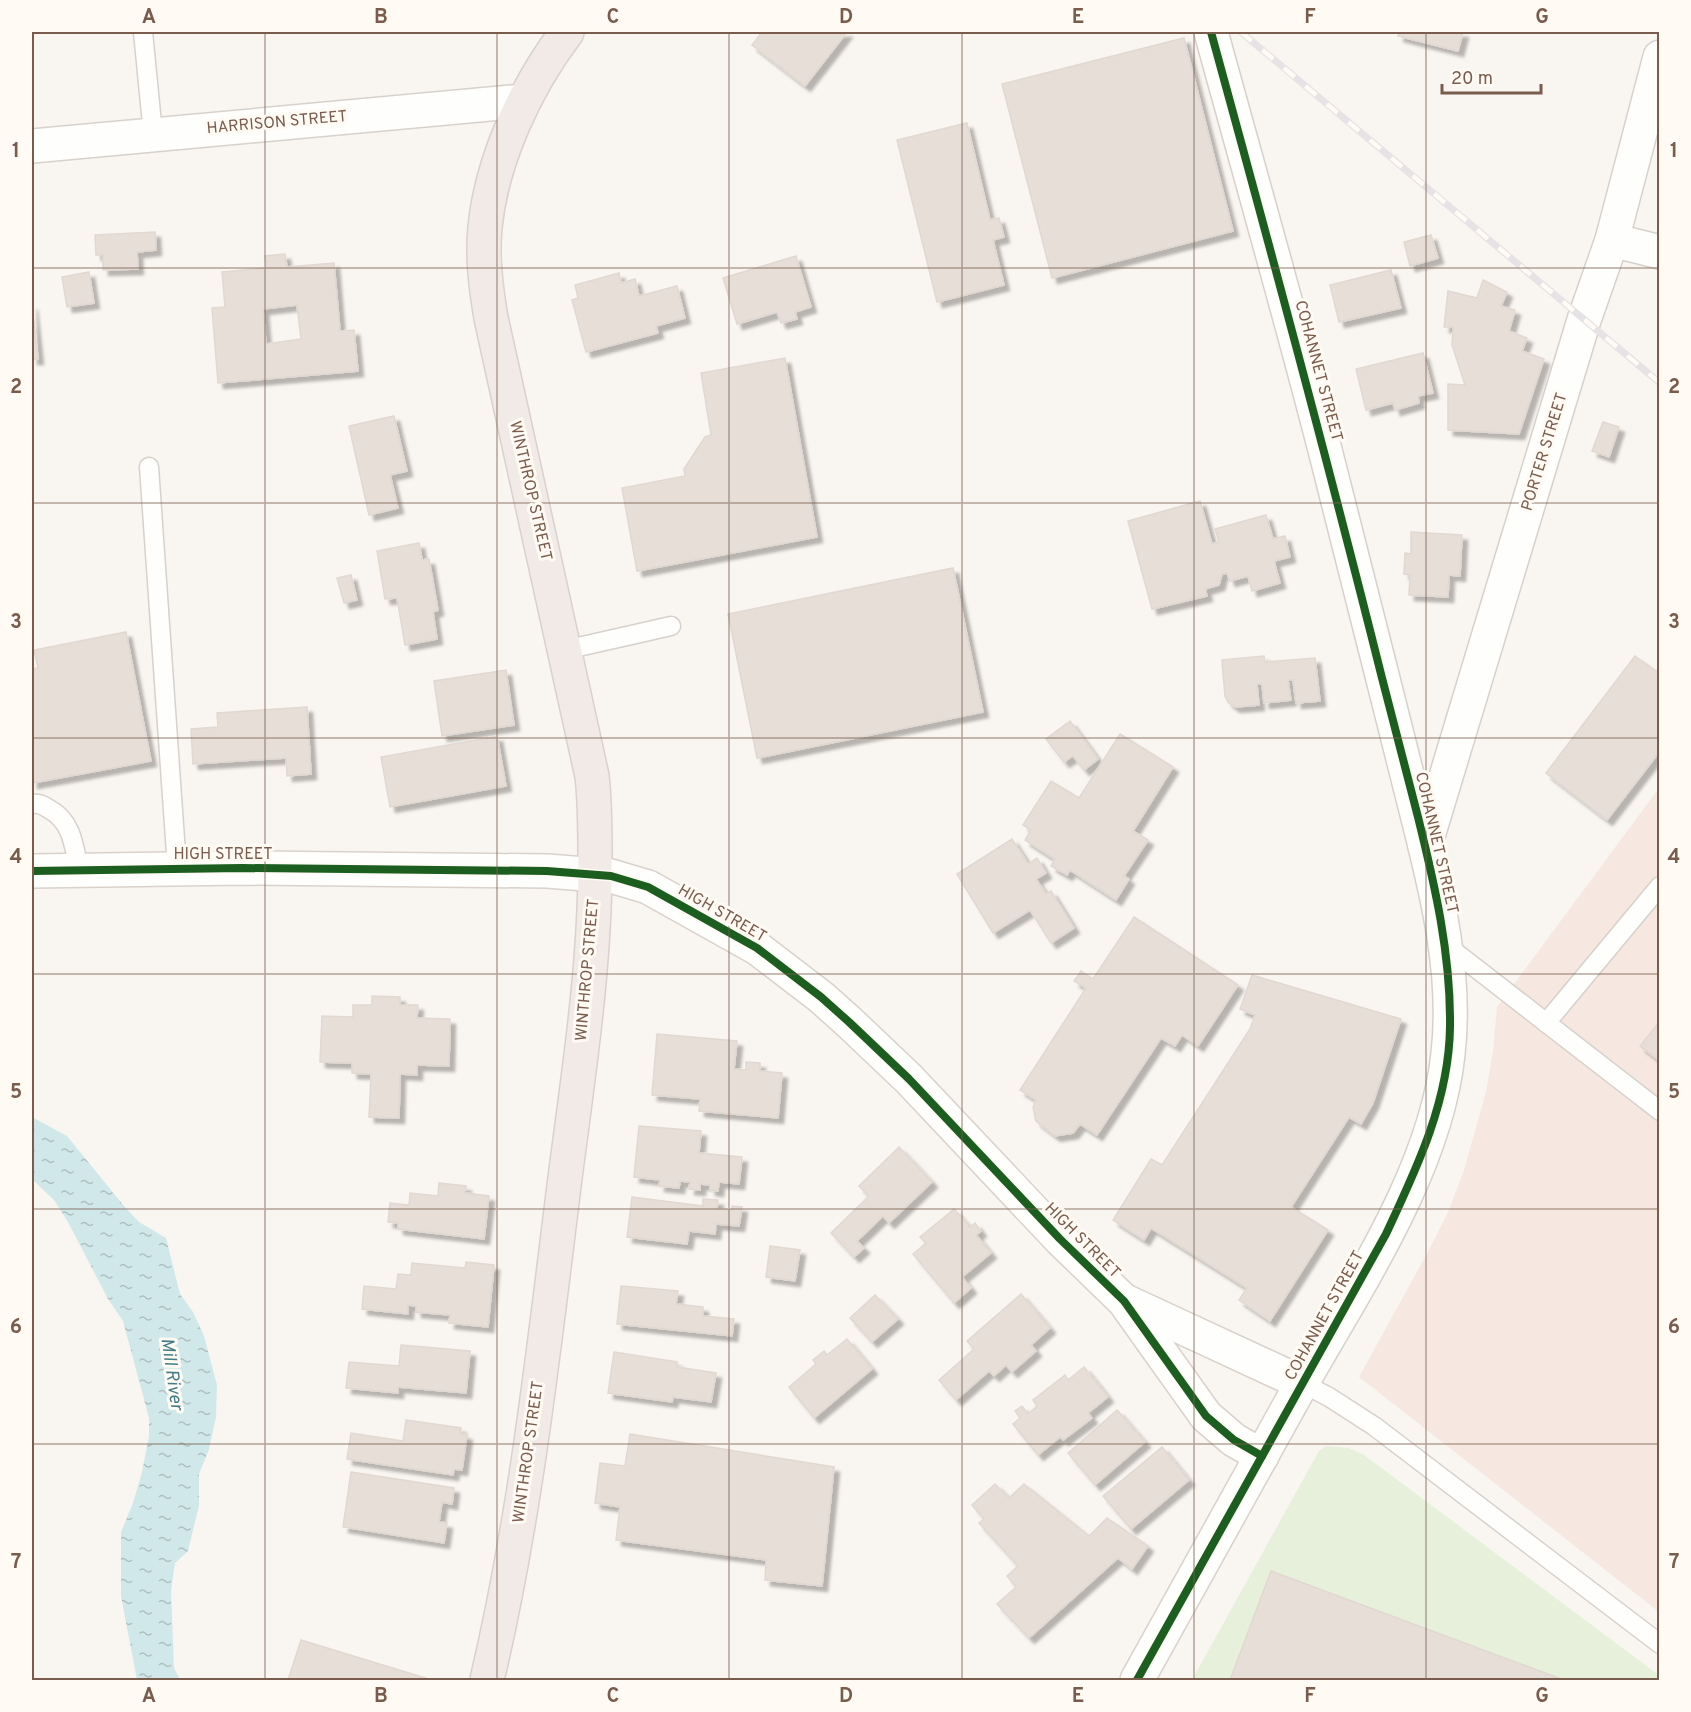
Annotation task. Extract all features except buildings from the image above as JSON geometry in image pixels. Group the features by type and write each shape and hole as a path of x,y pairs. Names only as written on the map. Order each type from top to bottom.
{"highway":[{"name":"WINTHROP STREET","path":"488,1680 514,1547 536,1403 592,952 595,809 592,776 491,318 486,283 485,227 495,177 523,101 554,49 567,32"}],"street":[{"name":"COHANNET STREET","path":"1137,1680 1386,1234 1429,1136 1444,1082 1448,1055 1450,1000 1435,888 1324,446 1211,32"},
{"name":"PORTER STREET","path":"1425,846 1584,320 1612,240 1659,57"},
{"name":"HARRISON STREET","path":"32,146 523,101"},
{"path":"1612,240 1659,252"},
{"name":"HIGH STREET","path":"32,871 177,868 540,871 595,874 648,887 757,948 821,997 909,1079 1036,1215 1124,1300 1206,1416 1234,1440 1262,1456"},
{"name":"HIGH STREET","path":"1124,1300 1302,1383"}],"lane":[{"path":"143,32 153,134"},
{"path":"149,467 177,868"},
{"path":"565,650 671,626"},
{"path":"32,804 39,803 57,813 69,826 79,870"},
{"path":"1546,1023 1659,886"},
{"path":"1444,944 1659,1112"},
{"path":"1302,1383 1329,1397 1374,1426 1659,1644"}],"shaded area":[{"path":"1659,788 1659,1612 1359,1377 1430,1248 1449,1210 1464,1170 1486,1092 1497,1007"}],"green space":[{"path":"1326,1446 1349,1448 1364,1455 1660,1676 1659,1680 1192,1680 1319,1451"}],"water":[{"name":"Mill River","path":"32,1117 67,1136 139,1222 166,1238 180,1294 193,1312 204,1336 217,1385 216,1417 209,1449 199,1474 199,1505 188,1551 175,1563 171,1591 174,1668 180,1680 137,1680 121,1596 121,1532 142,1472 149,1436 149,1418 123,1321 108,1299 54,1200 32,1179"}],"railway":[{"path":"1241,32 1660,383"}],"cycle path":[{"path":"1137,1680 1386,1234 1429,1134 1444,1081 1450,1027 1445,947 1424,843 1320,435 1211,32"},
{"path":"32,871 242,868 547,871 611,876 648,887 757,948 821,997 849,1022 909,1079 1060,1239 1124,1301 1206,1416 1234,1440 1262,1456"}]}
